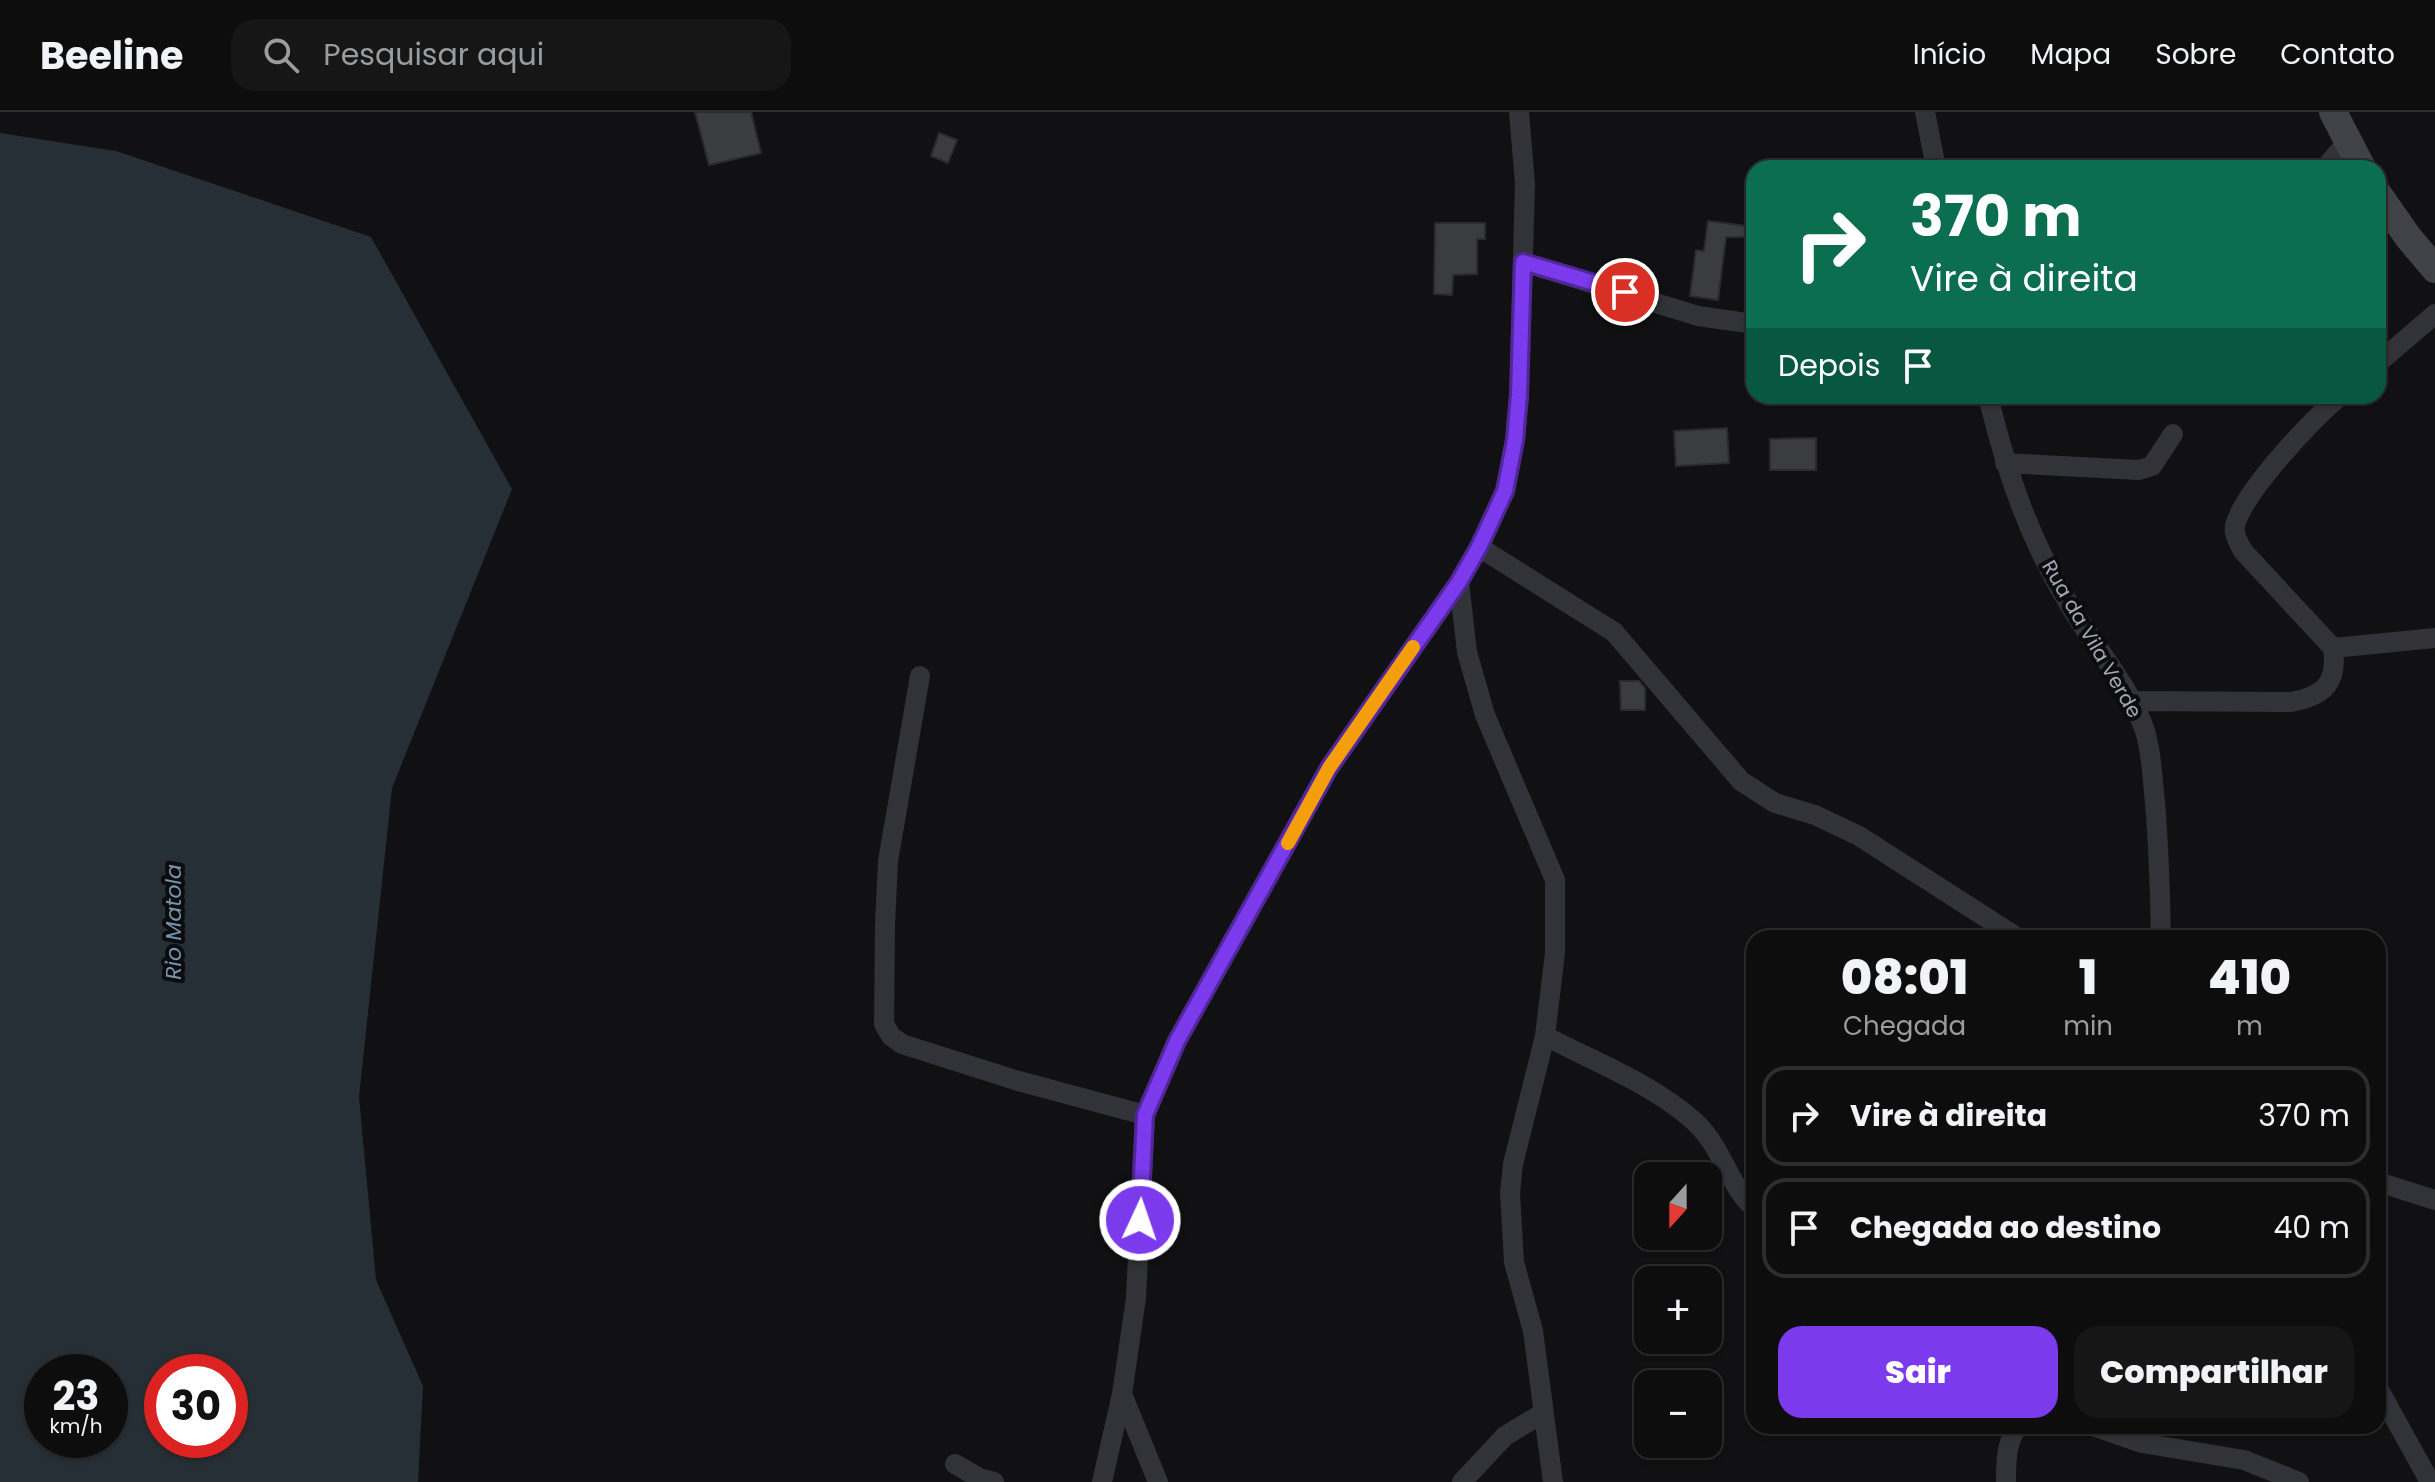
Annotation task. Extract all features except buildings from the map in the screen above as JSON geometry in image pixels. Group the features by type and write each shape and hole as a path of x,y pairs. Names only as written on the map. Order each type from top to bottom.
{"main road":[{"path":"2333,112 2357,160"},
{"path":"2386,205 2435,269"}],"street":[{"path":"1102,1482 1122,1394 1136,1298 1145,1115 1177,1041 1329,768 1459,582 1505,491 1515,440 1523,262 1525,184 1519,112"},
{"path":"1925,112 1934,160"},
{"path":"2332,160 2347,142"},
{"path":"1523,262 1698,316 1746,323"},
{"path":"2386,356 2435,314"},
{"name":"Rua da Vila Verde","path":"1990,404 2022,513 2056,580 2131,701 2145,731 2158,829 2161,930"},
{"path":"2131,701 2291,702 2314,698 2328,684 2336,666 2333,648 2243,551 2235,536 2236,523 2252,495 2288,449 2332,404"},
{"path":"2005,463 2139,470 2152,466 2173,434"},
{"path":"1479,547 1614,632 1741,781 1775,803 1815,815 1859,836 2006,930"},
{"path":"1459,582 1467,652 1485,715 1555,880 1555,953 1545,1036 1513,1164 1510,1193 1514,1262 1533,1331 1553,1482"},
{"path":"2333,648 2435,638"},
{"path":"920,676 888,861 884,1024 891,1036 902,1044 1015,1080 1145,1115"},
{"path":"1545,1036 1656,1094 1695,1123 1718,1149 1746,1201"},
{"path":"2386,1185 2435,1200"},
{"path":"1122,1394 1158,1482"},
{"path":"2386,1402 2430,1482"},
{"path":"1462,1482 1505,1436 1543,1413"},
{"path":"2006,1482 2007,1454 2013,1434"},
{"path":"2116,1434 2142,1443 2244,1460 2299,1482"},
{"path":"955,1464 979,1478 994,1482"}],"water":[{"name":"Rio Matola","path":"0,133 116,151 371,237 512,489 392,788 359,1097 376,1280 423,1386 418,1482 0,1482"}],"slow traffic":[{"path":"1288,843 1329,768 1413,647"}],"route":[{"path":"1140,1220 1145,1115 1177,1041 1329,768 1459,582 1505,491 1515,440 1519,395 1523,262 1625,292"}]}
